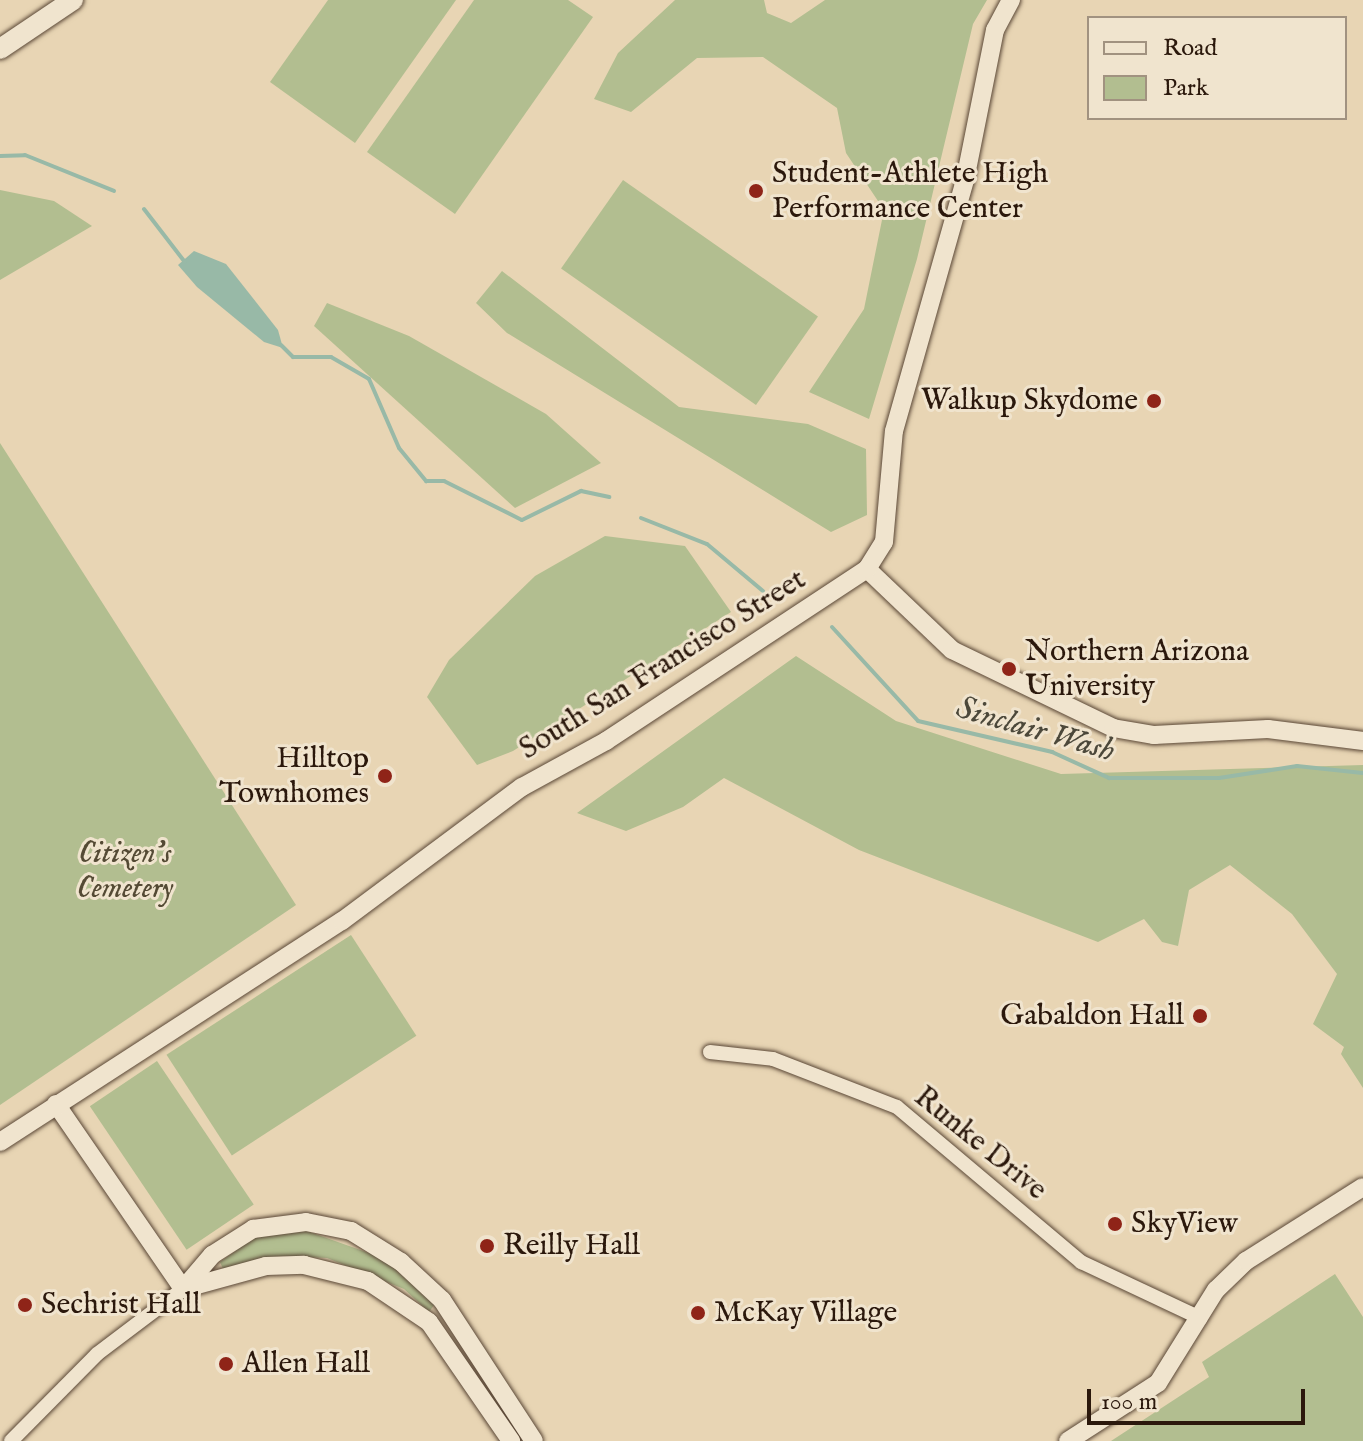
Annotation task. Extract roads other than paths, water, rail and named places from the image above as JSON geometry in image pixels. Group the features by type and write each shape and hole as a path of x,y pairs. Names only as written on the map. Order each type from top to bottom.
{"main road":[{"path":"0,49 73,0"}],"street":[{"name":"South San Francisco Street","path":"0,1142 342,921 522,787 606,741 867,569 884,542 894,431 965,180 995,30 1011,0"},
{"path":"867,569 952,650 1113,728 1154,735 1268,729 1363,741"},
{"name":"Runke Drive","path":"710,1052 773,1059 897,1107 1081,1262 1200,1318"},
{"path":"56,1104 183,1289"},
{"path":"1068,1441 1158,1383 1200,1318 1246,1261 1363,1187"},
{"path":"11,1441 97,1354 183,1289 212,1255 253,1229 306,1222 351,1231 401,1262 442,1300 534,1441"},
{"path":"183,1289 266,1266 304,1265 368,1281 429,1322 511,1441"}],"waterway":[{"name":"Sinclair Wash","path":"0,156 25,155 114,191"},
{"name":"Sinclair Wash","path":"144,209 184,261"},
{"name":"Sinclair Wash","path":"281,345 293,357 331,357 369,379 399,448 426,481 444,481 522,520 581,491 609,497"},
{"name":"Sinclair Wash","path":"641,518 707,544 763,591"},
{"name":"Sinclair Wash","path":"832,627 918,721 1052,752 1109,778 1219,778 1297,766 1363,773"}],"place":[{"name":"Student-Athlete High Performance Center","path":"756,191"},
{"name":"Walkup Skydome","path":"1154,401"},
{"name":"Northern Arizona University","path":"1009,669"},
{"name":"Hilltop Townhomes","path":"385,776"},
{"name":"Gabaldon Hall","path":"1200,1016"},
{"name":"SkyView","path":"1115,1224"},
{"name":"Reilly Hall","path":"487,1246"},
{"name":"Sechrist Hall","path":"25,1305"},
{"name":"McKay Village","path":"698,1313"},
{"name":"Allen Hall","path":"226,1364"}],"park label":[{"name":"Citizen's Cemetery","path":"125,871"}]}
